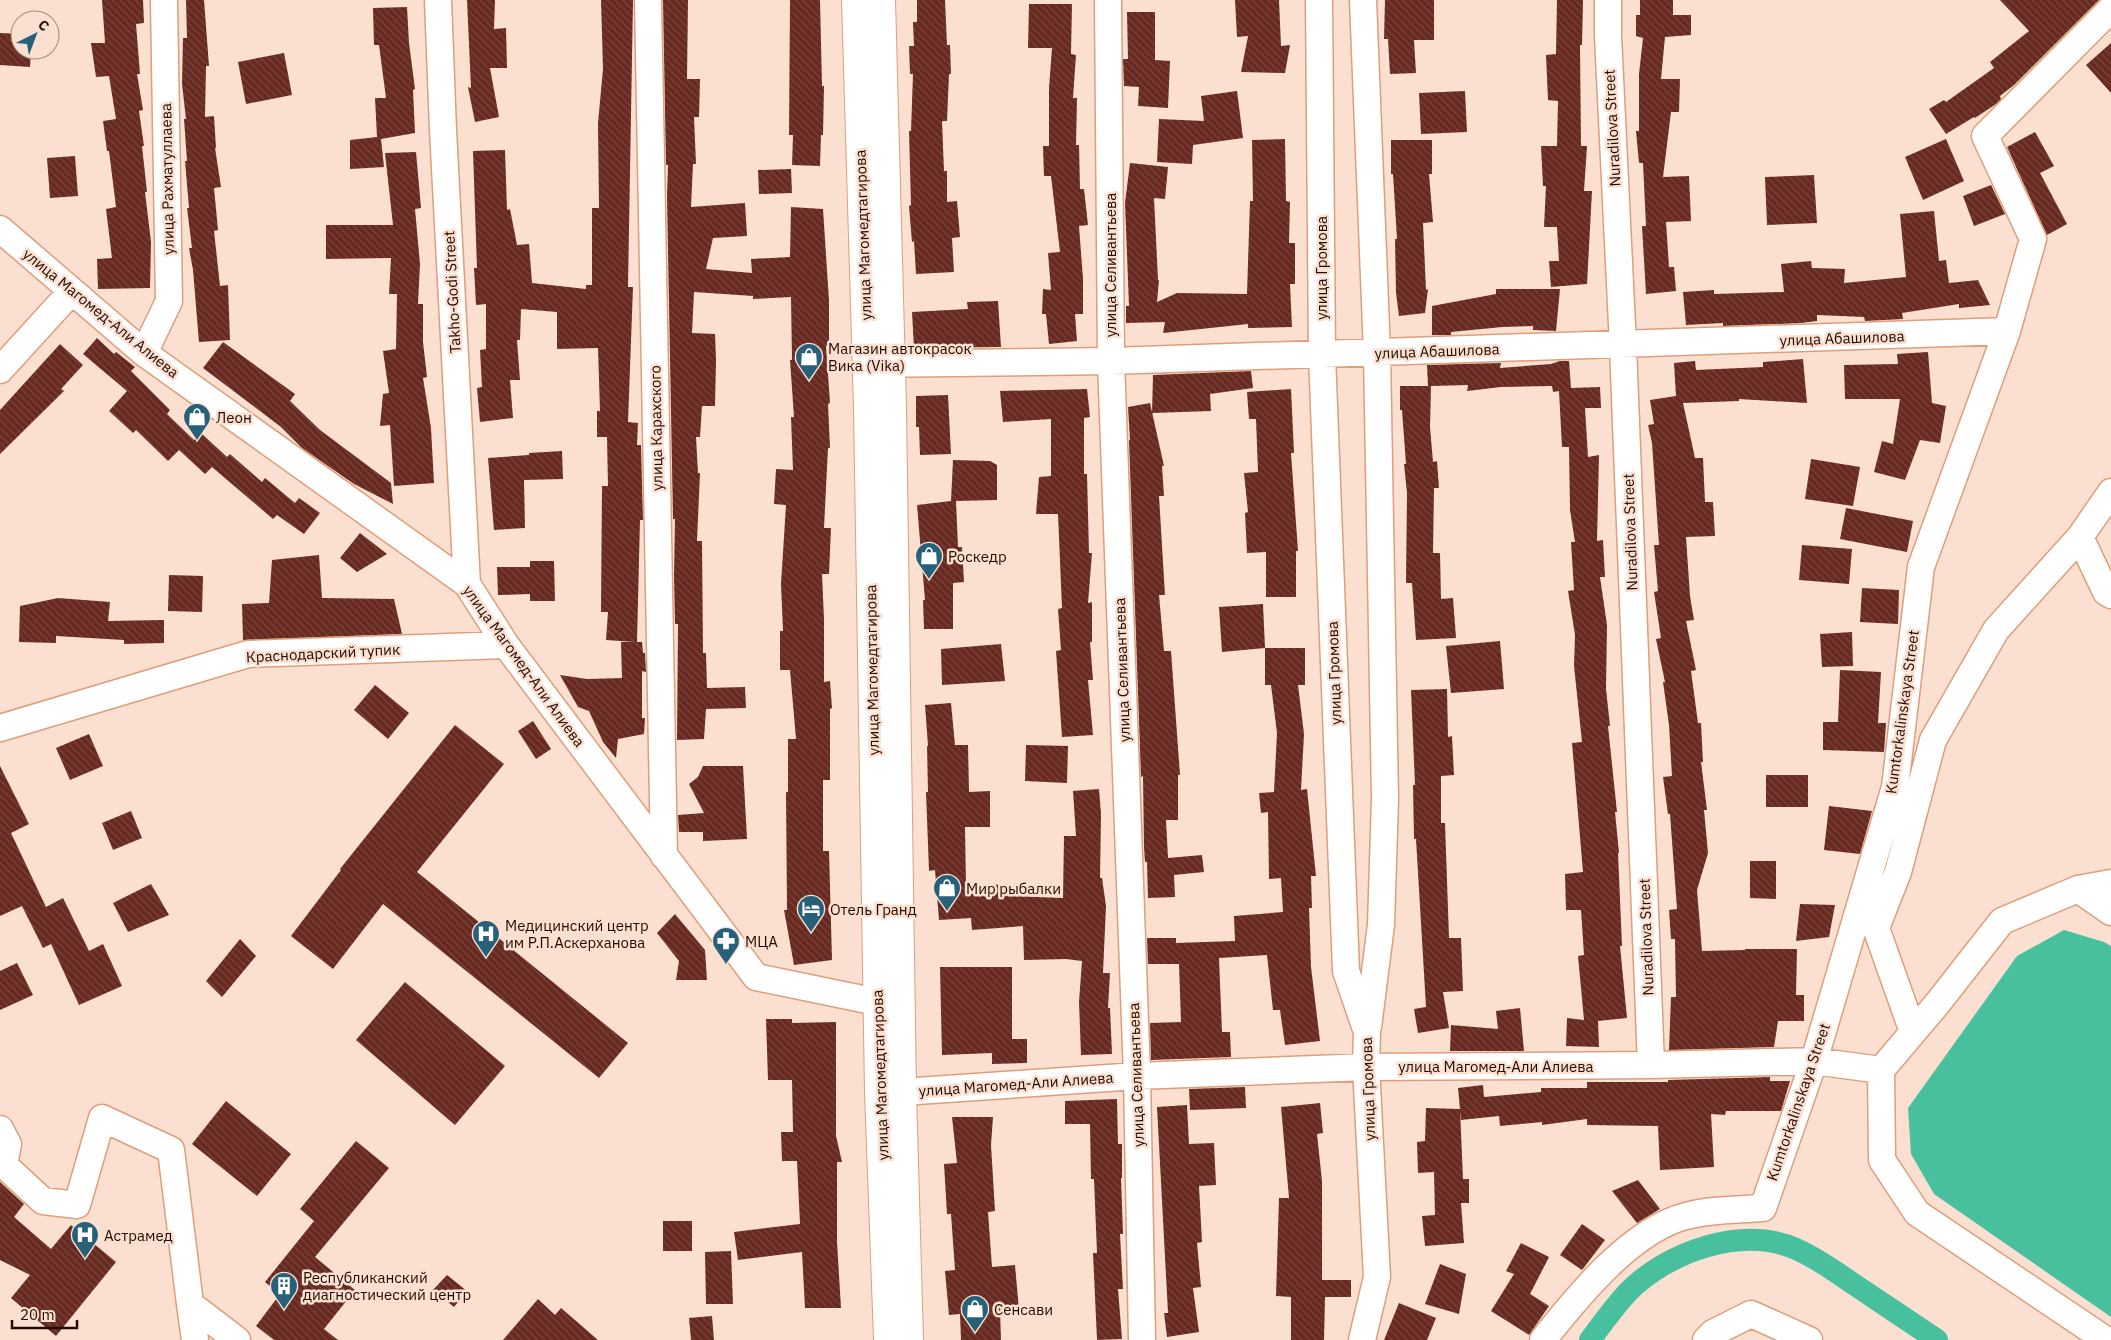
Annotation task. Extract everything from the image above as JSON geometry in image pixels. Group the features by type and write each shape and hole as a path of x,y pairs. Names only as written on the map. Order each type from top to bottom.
{"main road":[{"name":"улица Магомедтагирова","path":"856,0 879,364"},
{"name":"улица Магомедтагирова","path":"881,0 879,364 890,1092 888,1340"},
{"name":"улица Магомедтагирова","path":"890,1092 909,1340"}],"street":[{"name":"улица Рахматуллаева","path":"144,353 169,301 164,0"},
{"name":"Takho-Godi Street","path":"438,0 467,584"},
{"name":"улица Карахского","path":"648,0 664,856"},
{"name":"улица Селивантьева","path":"1108,0 1111,362 1137,1076 1142,1340"},
{"name":"улица Громова","path":"1319,0 1322,354 1346,971 1367,1032 1366,1067 1378,1277 1362,1340"},
{"path":"1363,0 1377,353 1384,798 1381,925 1367,1032"},
{"name":"Nuradilova Street","path":"1608,0 1651,1065"},
{"name":"Kumtorkalinskaya Street","path":"1543,1340 1571,1305 1605,1270 1634,1243 1651,1232 1668,1222 1702,1212 1762,1208 1814,1061 1895,787 1921,567 2007,332 2033,239 1985,136 2111,9"},
{"name":"улица Магомед-Али Алиева","path":"0,229 70,292 144,353 467,584 506,645 756,977 889,1002"},
{"path":"0,370 70,292"},
{"name":"улица Абашилова","path":"879,364 1111,362 2007,332"},
{"path":"1913,1032 1876,928 1898,872 1933,740 1996,630 2080,536 2111,492"},
{"path":"2080,536 2106,592 2111,595"},
{"name":"Краснодарский тупик","path":"0,728 248,654 506,645"},
{"path":"2106,1340 1917,1213 1882,1160 1881,1070 1937,1004 2002,921 2078,889 2111,883"},
{"path":"2078,889 2111,912"},
{"name":"улица Магомед-Али Алиева","path":"890,1092 1137,1076 1366,1067 1651,1065 1814,1061 1881,1070"},
{"path":"0,1129 8,1144 4,1164 43,1201 77,1205 102,1118 171,1150 195,1340"},
{"path":"190,1304 237,1340"},
{"path":"1706,1340 1713,1333 1752,1314 1809,1340"}],"shaded area":[{"path":"2064,930 2104,942 2111,946 2111,1317 1934,1194 1911,1154 1908,1108 2017,956"}],"building":[{"path":"102,0 143,0 144,23 136,24 140,74 137,74 143,110 139,111 144,146 142,146 147,192 145,192 151,242 150,288 98,289 97,259 112,258 106,209 116,207 103,121 116,119 109,76 96,77 91,43 105,43"},
{"path":"186,0 204,0 209,66 206,66 205,117 214,116 215,148 221,187 214,188 218,230 214,231 220,286 228,285 230,340 199,342 193,270 189,248 192,248 187,208 189,208 184,119 186,119 182,84 183,38 187,38"},
{"path":"467,0 495,0 494,29 506,28 507,68 490,68 499,117 475,122 468,87 471,88"},
{"path":"601,0 633,0 628,287 633,287 628,422 638,423 637,445 641,445 643,520 640,520 637,642 642,642 643,653 645,653 646,672 642,671 642,718 645,718 644,734 618,739 616,758 603,742 589,711 578,707 560,675 587,679 622,678 621,642 635,642 606,640 608,612 601,612 602,486 608,486 607,437 597,437 597,411 600,411 598,348 557,349 557,312 521,309 520,340 517,340 520,380 510,380 513,418 480,422 477,388 482,387 480,350 486,349 486,304 476,305 474,268 477,268 473,151 505,150 507,210 510,209 517,245 529,244 532,283 586,289 586,285 592,285 592,208 599,208 598,123 603,69"},
{"path":"663,0 688,0 687,79 700,79 699,117 694,117 696,164 693,164 691,207 745,203 747,236 713,238 706,269 752,273 751,259 790,257 791,207 823,209 829,301 829,346 826,346 830,403 828,404 830,448 828,448 824,528 831,528 829,574 822,574 824,682 830,681 832,708 830,709 830,780 823,780 823,851 829,851 832,960 794,965 784,910 787,910 786,792 788,792 788,739 796,739 790,670 780,670 780,631 783,631 781,584 786,505 774,504 776,469 793,470 791,417 794,417 790,360 792,360 791,297 753,299 753,296 694,292 692,333 715,334 716,360 715,406 702,406 700,437 696,437 698,473 700,473 697,541 702,541 703,653 706,653 707,688 745,687 746,708 706,709 704,739 677,740 678,624 675,624 675,519 673,519 668,165 666,165"},
{"path":"790,0 820,0 822,86 824,86 820,166 792,165 793,135 789,135"},
{"path":"917,0 945,0 947,45 950,45 951,74 949,74 947,121 942,121 944,171 947,171 947,202 957,201 960,237 952,238 954,272 916,274 909,206 911,205 909,131 911,131 913,74 910,74 909,46 914,46 913,22 917,22"},
{"path":"1235,0 1279,0 1281,46 1290,45 1285,73 1241,72 1248,36 1237,37"},
{"path":"1385,0 1434,0 1434,40 1414,40 1416,73 1390,74 1388,39 1384,39"},
{"path":"1557,0 1583,0 1582,45 1580,45 1581,146 1587,146 1584,191 1592,191 1587,284 1551,287 1549,261 1559,261 1557,227 1544,227 1546,186 1543,186 1541,146 1557,146 1558,101 1548,100 1546,55 1556,54"},
{"path":"1640,0 1673,0 1673,15 1691,15 1691,35 1665,37 1661,79 1680,79 1679,112 1671,112 1663,177 1689,176 1691,221 1666,222 1669,267 1674,267 1676,291 1646,294 1642,226 1646,226 1643,163 1639,163 1636,131 1639,131 1639,74 1643,38 1636,36 1636,15 1640,15"},
{"path":"2000,0 2099,0 2014,85 2000,96 2001,99 1996,104 1946,134 1929,109 1944,100 1946,102 1994,68 1990,62 2029,31"},
{"path":"1029,4 1072,4 1071,54 1076,55 1073,98 1077,98 1076,145 1079,145 1080,189 1084,189 1088,225 1079,226 1083,279 1083,314 1075,314 1077,341 1049,344 1046,314 1042,314 1043,289 1051,290 1048,253 1060,252 1051,176 1044,176 1043,146 1049,146 1049,88 1052,48 1028,48"},
{"path":"407,7 409,43 415,89 413,90 415,133 381,139 384,167 350,169 350,140 377,137 375,98 386,98 379,45 374,45 373,8"},
{"path":"1127,12 1155,12 1155,60 1170,61 1168,108 1138,106 1139,87 1124,86 1123,59 1128,59"},
{"path":"0,33 10,34 10,60 30,60 30,67 0,65"},
{"path":"2111,43 2111,93 2086,65"},
{"path":"284,53 292,95 246,104 238,62"},
{"path":"1237,91 1243,138 1193,145 1192,164 1157,162 1159,119 1204,121 1201,96"},
{"path":"1465,91 1467,132 1421,134 1419,93"},
{"path":"2035,132 2054,166 2040,173 2067,224 2047,235 2007,147"},
{"path":"1285,139 1286,201 1290,202 1289,243 1295,243 1295,284 1290,284 1292,327 1248,328 1248,324 1163,333 1165,322 1126,323 1126,306 1129,306 1125,203 1130,163 1168,167 1165,199 1154,198 1159,280 1157,302 1177,293 1247,294 1250,201 1253,201 1252,140"},
{"path":"1946,139 1964,181 1923,200 1905,157"},
{"path":"1391,140 1432,140 1432,174 1429,174 1433,222 1423,223 1426,290 1428,289 1425,313 1399,316 1396,293 1395,239 1397,239 1393,174 1391,174"},
{"path":"416,152 421,208 415,209 420,264 418,304 423,304 423,342 427,377 423,378 431,428 434,483 394,486 390,425 380,426 383,394 389,393 383,351 396,349 397,294 389,294 391,258 326,259 326,225 393,225 385,153"},
{"path":"75,156 78,196 50,198 47,158"},
{"path":"791,169 792,193 759,194 758,170"},
{"path":"1814,175 1817,223 1767,225 1765,177"},
{"path":"1991,185 2005,214 1974,226 1963,196"},
{"path":"1934,211 1939,261 1946,260 1949,283 1978,280 1990,305 1959,308 1959,304 1902,313 1903,319 1865,321 1864,317 1817,315 1817,321 1801,323 1723,326 1723,323 1686,325 1683,292 1714,290 1714,294 1784,292 1781,264 1811,261 1812,268 1845,269 1844,283 1906,277 1900,214"},
{"path":"1496,289 1560,289 1556,331 1533,330 1533,326 1502,327 1451,332 1451,335 1432,335 1432,306 1496,294"},
{"path":"998,301 1001,347 914,348 912,312 968,309 967,302"},
{"path":"97,338 114,354 116,352 135,367 131,371 170,410 167,414 194,440 201,433 227,457 230,454 262,482 265,478 295,503 299,498 320,513 304,534 277,515 273,519 212,467 205,474 179,450 168,461 136,430 133,433 109,411 127,391 83,354"},
{"path":"223,342 295,394 290,401 320,430 391,483 393,504 354,484 302,448 281,427 203,368"},
{"path":"60,344 83,365 61,389 64,391 0,454 0,410"},
{"path":"1928,352 1932,403 1946,406 1940,443 1920,440 1905,480 1874,472 1882,441 1893,444 1900,399 1845,399 1844,365 1898,364 1897,354"},
{"path":"1803,359 1807,403 1739,399 1739,401 1683,403 1695,458 1703,458 1705,502 1713,502 1715,536 1686,537 1690,596 1694,620 1686,621 1696,670 1691,671 1698,723 1701,723 1703,762 1701,762 1707,810 1704,810 1708,853 1697,890 1702,951 1797,949 1796,995 1804,995 1804,1021 1778,1021 1774,1047 1669,1050 1671,997 1676,997 1675,939 1671,939 1669,910 1677,909 1670,814 1668,814 1663,777 1672,776 1669,725 1663,682 1665,682 1656,639 1661,638 1654,592 1658,591 1654,545 1659,545 1652,443 1648,425 1654,424 1650,400 1676,396 1674,363 1695,361 1696,370 1763,367 1763,362"},
{"path":"1569,361 1571,388 1600,387 1601,408 1585,408 1588,457 1599,455 1597,541 1603,540 1605,577 1600,577 1607,625 1606,689 1617,812 1615,812 1619,853 1622,946 1620,946 1627,1018 1598,1021 1599,1047 1566,1046 1567,1018 1584,1020 1578,956 1584,955 1581,910 1566,910 1565,874 1583,872 1572,743 1582,742 1574,666 1575,635 1568,591 1574,590 1571,542 1575,542 1570,510 1569,447 1562,447 1559,391 1553,392 1552,386 1501,387 1467,391 1468,385 1431,386 1430,427 1433,462 1437,461 1439,488 1434,488 1433,553 1440,553 1441,599 1453,598 1456,638 1416,640 1412,583 1406,583 1407,493 1402,410 1400,410 1400,386 1428,386 1427,365 1501,363 1500,368 1551,364"},
{"path":"1251,371 1253,388 1210,394 1211,411 1152,413 1153,375"},
{"path":"1087,389 1090,417 1084,418 1084,474 1087,474 1089,553 1092,553 1088,603 1092,602 1092,642 1090,642 1093,680 1088,680 1093,735 1062,737 1056,651 1061,650 1058,609 1062,608 1058,514 1036,514 1039,477 1051,476 1051,419 1003,422 1000,391"},
{"path":"1291,389 1294,453 1291,453 1298,551 1296,551 1296,597 1266,597 1266,552 1247,553 1245,513 1248,512 1244,473 1258,472 1256,419 1249,419 1247,392"},
{"path":"948,395 951,454 920,455 919,427 916,427 916,396"},
{"path":"1150,403 1164,466 1162,466 1164,496 1159,496 1165,595 1159,595 1164,651 1171,651 1180,775 1178,775 1178,820 1166,820 1168,858 1202,855 1204,872 1174,875 1175,897 1148,898 1147,862 1145,862 1144,847 1143,776 1141,777 1128,407"},
{"path":"562,451 563,479 524,480 525,528 494,530 488,458"},
{"path":"1811,459 1860,467 1853,506 1805,499"},
{"path":"953,460 990,461 997,465 997,500 956,501 958,547 962,547 964,582 953,583 953,629 924,629 923,600 925,600 917,505 951,501"},
{"path":"1846,508 1913,521 1907,552 1840,539"},
{"path":"360,533 387,554 357,572 340,558"},
{"path":"1802,545 1852,549 1849,584 1799,580"},
{"path":"319,555 322,598 394,599 402,634 243,640 242,604 269,603 272,560"},
{"path":"530,561 554,561 555,601 530,601 530,594 498,595 497,567 530,567"},
{"path":"169,575 203,576 202,612 168,611"},
{"path":"1862,588 1899,590 1898,624 1860,622"},
{"path":"58,598 110,602 108,621 164,620 164,643 124,644 124,640 56,636 56,643 19,642 20,606"},
{"path":"1263,604 1265,648 1222,652 1219,607"},
{"path":"1852,632 1853,666 1822,667 1820,634"},
{"path":"1500,641 1504,689 1451,693 1446,646"},
{"path":"1001,644 1005,681 942,685 941,649"},
{"path":"1265,648 1305,648 1305,685 1298,685 1304,734 1301,790 1307,789 1316,876 1311,876 1312,908 1309,908 1311,967 1320,1041 1285,1045 1280,1010 1273,1010 1267,955 1219,958 1222,1032 1230,1032 1231,1057 1151,1060 1150,1023 1181,1022 1179,964 1148,964 1147,938 1176,938 1176,943 1235,941 1234,916 1283,912 1281,878 1269,879 1268,812 1261,813 1259,793 1274,792 1277,733 1271,685 1265,685"},
{"path":"1840,670 1881,672 1878,723 1886,723 1884,752 1823,750 1823,722 1838,722"},
{"path":"375,685 409,713 388,739 354,710"},
{"path":"1447,689 1448,737 1452,736 1454,775 1441,776 1441,823 1445,823 1449,938 1461,938 1463,991 1443,992 1449,1028 1418,1033 1414,1009 1426,1007 1416,839 1414,839 1413,785 1415,785 1411,690"},
{"path":"951,703 955,745 968,745 969,792 990,791 990,827 965,827 966,887 1007,884 1008,896 1063,898 1064,836 1076,836 1073,791 1099,789 1101,814 1100,878 1102,878 1106,906 1103,973 1110,973 1108,1008 1110,1008 1112,1054 1081,1055 1079,1002 1082,961 1066,959 1024,960 1023,926 972,930 971,918 939,920 935,870 929,871 926,792 928,792 928,746 925,705"},
{"path":"533,721 551,749 536,759 518,731"},
{"name":"Медицинский центр им Р.П.Аскерханова","path":"455,725 504,764 417,872 628,1043 599,1078 383,904 333,969 291,936 340,869"},
{"path":"89,734 103,766 70,780 56,748"},
{"path":"1026,745 1068,746 1067,783 1025,781"},
{"path":"0,766 29,824 11,833 46,907 63,898 89,951 103,944 122,986 79,1005 51,944 43,948 22,906 0,916"},
{"path":"703,766 743,766 747,839 703,841 703,832 679,832 678,815 704,813 689,784 698,777"},
{"path":"1766,775 1808,775 1808,807 1766,807"},
{"path":"1829,806 1872,811 1860,854 1824,850"},
{"path":"131,811 142,838 113,850 102,823"},
{"path":"1750,861 1776,861 1776,899 1750,898"},
{"path":"151,884 169,915 128,932 113,903"},
{"path":"1800,904 1835,905 1829,937 1796,941"},
{"path":"675,914 705,950 707,980 676,980 679,961 657,933"},
{"path":"240,939 256,956 222,997 206,981"},
{"path":"17,963 33,995 0,1010 0,971"},
{"path":"940,967 1012,967 1012,1039 1027,1039 1027,1063 992,1064 992,1053 942,1055"},
{"path":"405,982 505,1066 455,1125 356,1040"},
{"path":"1520,1008 1524,1051 1450,1051 1451,1025 1498,1029 1496,1011"},
{"path":"766,1019 792,1019 792,1023 836,1022 836,1136 842,1162 837,1162 837,1242 841,1308 805,1308 802,1252 738,1260 734,1232 800,1224 797,1161 782,1161 781,1132 793,1132 792,1080 768,1080"},
{"path":"1770,1077 1770,1081 1790,1081 1781,1111 1726,1111 1725,1115 1711,1114 1714,1167 1660,1170 1658,1126 1587,1125 1587,1119 1542,1125 1542,1122 1500,1126 1499,1116 1461,1120 1458,1088 1483,1085 1484,1097 1541,1092 1541,1088 1587,1088 1587,1082 1668,1082 1668,1080"},
{"path":"1245,1087 1246,1108 1190,1110 1189,1089"},
{"path":"1117,1099 1118,1144 1122,1144 1123,1234 1120,1234 1123,1289 1118,1289 1122,1339 1097,1340 1093,1253 1097,1253 1094,1179 1091,1179 1090,1124 1065,1124 1065,1101"},
{"path":"226,1101 291,1154 257,1196 192,1144"},
{"path":"1320,1103 1323,1133 1317,1134 1322,1181 1322,1280 1351,1280 1351,1297 1325,1297 1324,1340 1291,1340 1291,1297 1276,1296 1279,1198 1289,1198 1281,1107"},
{"path":"1187,1105 1189,1144 1214,1143 1216,1185 1199,1186 1202,1242 1197,1243 1201,1287 1193,1288 1199,1332 1167,1337 1164,1313 1168,1313 1157,1107"},
{"path":"1426,1108 1460,1109 1463,1179 1469,1179 1469,1203 1461,1203 1464,1243 1425,1246 1422,1216 1435,1215 1434,1172 1418,1173 1417,1142 1425,1141"},
{"path":"952,1117 993,1117 991,1145 995,1211 988,1212 992,1267 1015,1265 1019,1310 1000,1311 1001,1340 961,1340 960,1314 949,1315 945,1271 955,1270 951,1214 947,1214 944,1164 957,1163"},
{"path":"356,1141 389,1168 315,1257 355,1290 324,1329 338,1340 274,1340 256,1326 280,1294 265,1282 314,1221 300,1209"},
{"path":"1638,1180 1660,1209 1637,1223 1612,1191"},
{"path":"0,1182 24,1204 14,1217 51,1249 71,1225 116,1262 56,1336 11,1298 30,1275 0,1260"},
{"path":"663,1221 692,1221 692,1251 663,1251"},
{"path":"1582,1224 1605,1240 1582,1270 1560,1255"},
{"path":"1521,1243 1549,1257 1530,1294 1549,1306 1529,1335 1491,1311 1514,1274 1506,1271"},
{"path":"731,1251 733,1304 706,1304 705,1252"},
{"path":"1440,1264 1466,1274 1459,1314 1425,1304"},
{"path":"447,1275 467,1291 454,1307 433,1290"},
{"path":"538,1299 555,1315 561,1308 598,1340 503,1340"},
{"path":"1399,1303 1436,1318 1427,1340 1384,1340"},
{"path":"712,1316 714,1340 691,1340 689,1318"}],"waterway":[{"path":"1590,1340 1628,1292 1663,1265 1684,1254 1706,1246 1752,1240 1775,1242 1796,1249 1811,1257 1834,1270 1937,1340"}],"place":[{"name":"Магазин автокрасок Вика (Vika)","path":"809,381"},
{"name":"Леон","path":"197,441"},
{"name":"Роскедр","path":"929,580"},
{"name":"Мир рыбалки","path":"947,912"},
{"name":"Отель Гранд","path":"811,933"},
{"name":"Медицинский центр им Р.П.Аскерханова","path":"486,958"},
{"name":"МЦА","path":"726,965"},
{"name":"Астрамед","path":"85,1259"},
{"name":"Республиканский диагностический центр","path":"284,1310"},
{"name":"Сенсави","path":"975,1333"}]}
